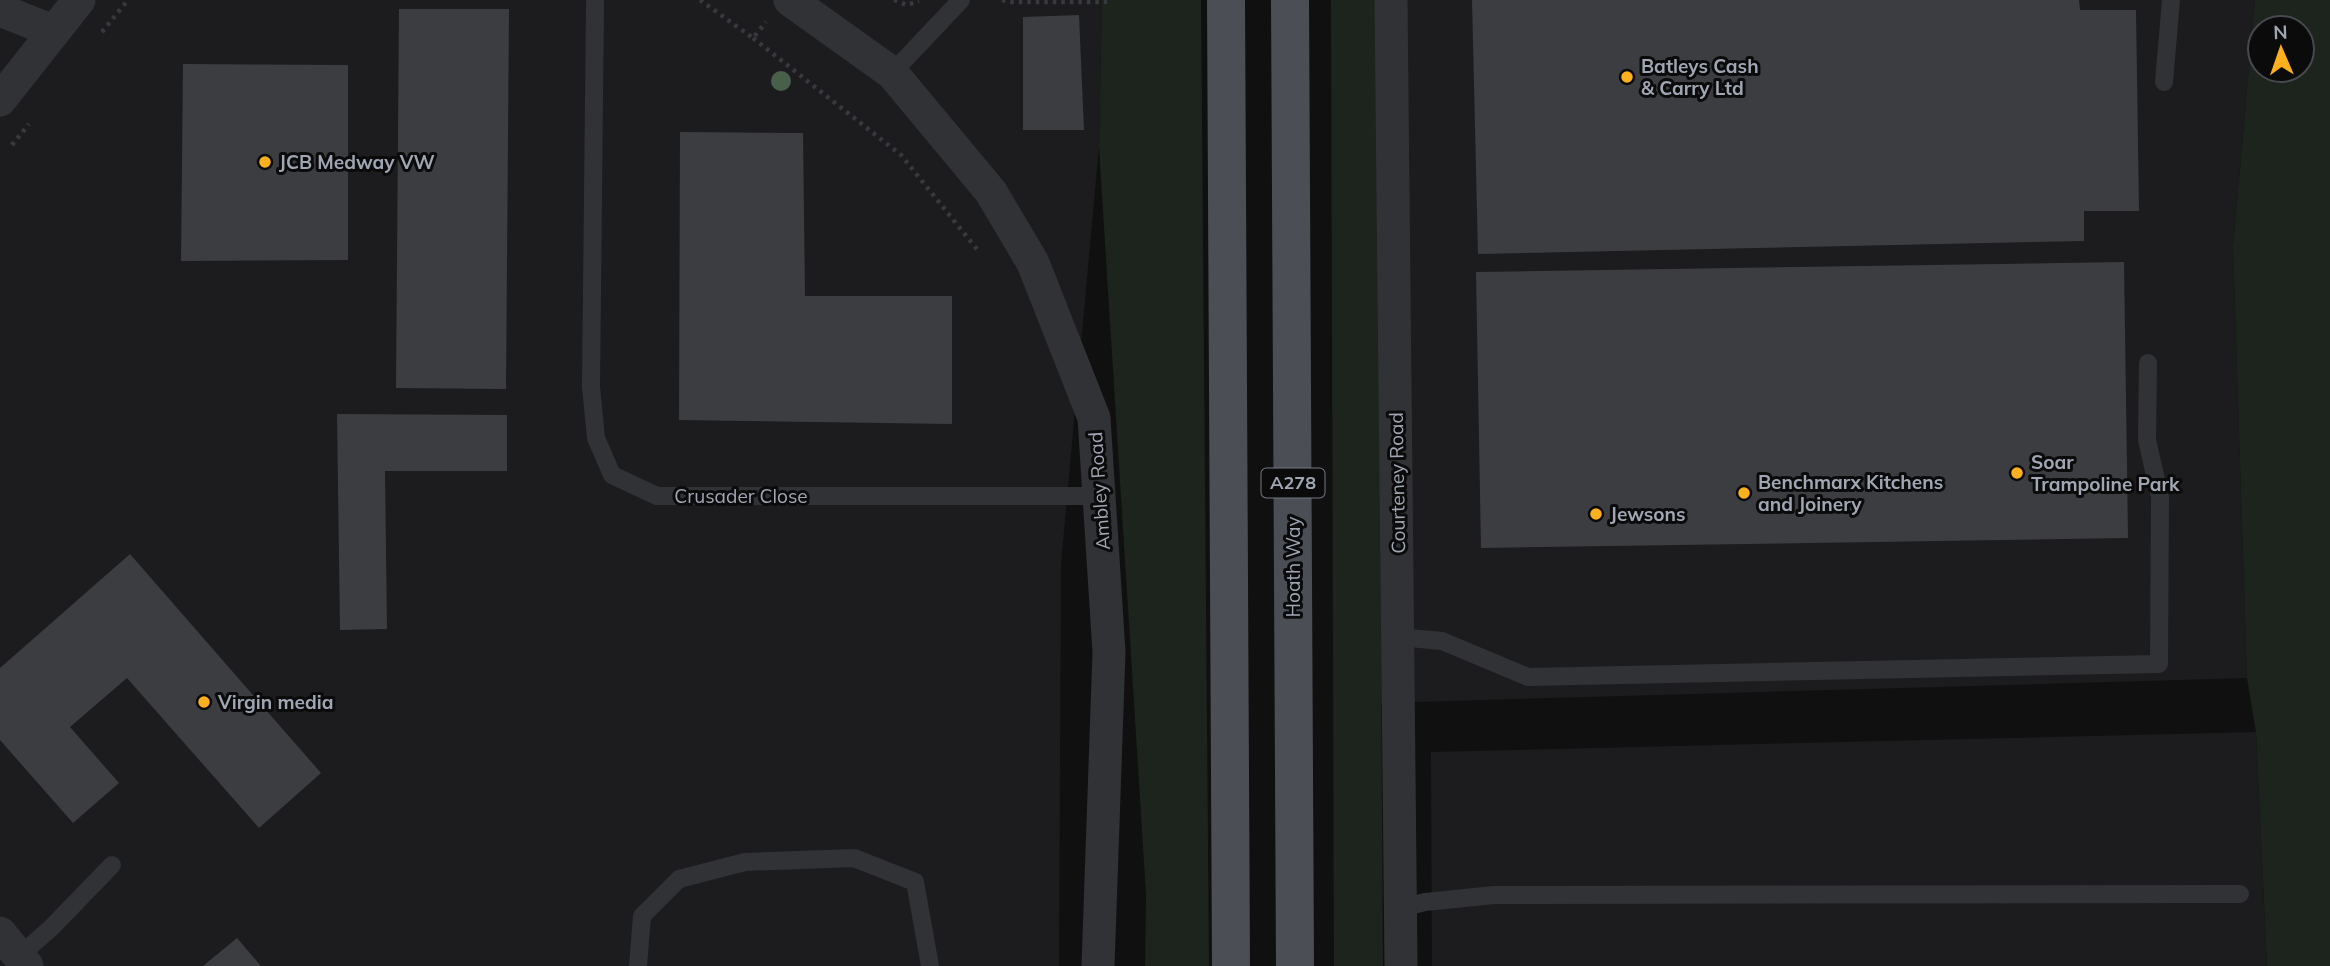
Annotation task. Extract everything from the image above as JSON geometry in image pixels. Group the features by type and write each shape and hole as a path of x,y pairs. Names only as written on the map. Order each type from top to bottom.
{"main road":[{"path":"1226,0 1231,966"},
{"name":"Hoath Way","path":"1290,0 1295,966"}],"street":[{"path":"0,100 79,0"},
{"name":"Courteney Road","path":"1391,0 1401,966"},
{"name":"Ambley Road","path":"780,9 892,73 991,192 1033,263 1094,418 1109,652 1098,966"},
{"path":"0,10 53,32"}],"lane":[{"path":"892,73 961,0"},
{"path":"2164,82 2171,0"},
{"name":"Crusader Close","path":"594,3 591,387 596,438 612,475 657,496 1099,496"},
{"path":"1399,638 1442,641 1528,677 2159,664 2160,497 2147,440 2148,363"},
{"path":"638,966 642,916 679,879 746,862 854,858 915,883 930,966"},
{"path":"15,952 51,928 112,865"},
{"path":"1401,908 1425,902 1494,895 2240,894"}],"path":[{"path":"700,0 901,155 980,253"},
{"path":"894,0 907,5 922,0"},
{"path":"1002,0 1107,2"},
{"path":"752,38 780,9"}],"shaded area":[{"path":"0,0 1102,0 1099,147 1061,564 1059,966 0,966"},
{"path":"1102,0 1201,0 1209,966 1145,966 1146,894 1099,147"},
{"path":"1331,0 1377,0 1383,966 1334,966"},
{"path":"1377,0 2255,0 2254,14 2246,14 2248,84 2233,247 2247,678 1380,703"},
{"path":"2255,0 2330,0 2330,966 2267,966 2256,732 2247,678 2233,247 2248,84 2316,84 2316,14 2254,14"},
{"path":"2256,732 2267,966 1432,966 1431,752"}],"building":[{"path":"1472,0 2079,0 2080,10 2136,10 2139,211 2084,211 2084,241 1478,254"},
{"path":"399,9 509,9 506,389 396,388"},
{"path":"1079,15 1084,130 1023,130 1023,17"},
{"name":"JCB Medway VW","path":"183,64 348,65 348,260 181,261"},
{"path":"680,132 803,133 805,296 952,296 952,424 679,420"},
{"path":"2124,262 2128,538 1481,548 1476,272"},
{"path":"337,414 507,415 507,471 385,471 387,629 340,630"},
{"name":"Virgin media","path":"130,554 321,773 259,828 127,678 70,727 119,783 73,823 0,740 0,668"},
{"path":"237,938 261,966 203,966"}],"place":[{"name":"Batleys Cash & Carry Ltd","path":"1627,77"},
{"name":"JCB Medway VW","path":"265,162"},
{"name":"Soar Trampoline Park","path":"2017,473"},
{"name":"Benchmarx Kitchens and Joinery","path":"1744,493"},
{"name":"Jewsons","path":"1596,514"},
{"name":"Virgin media","path":"204,702"}]}
